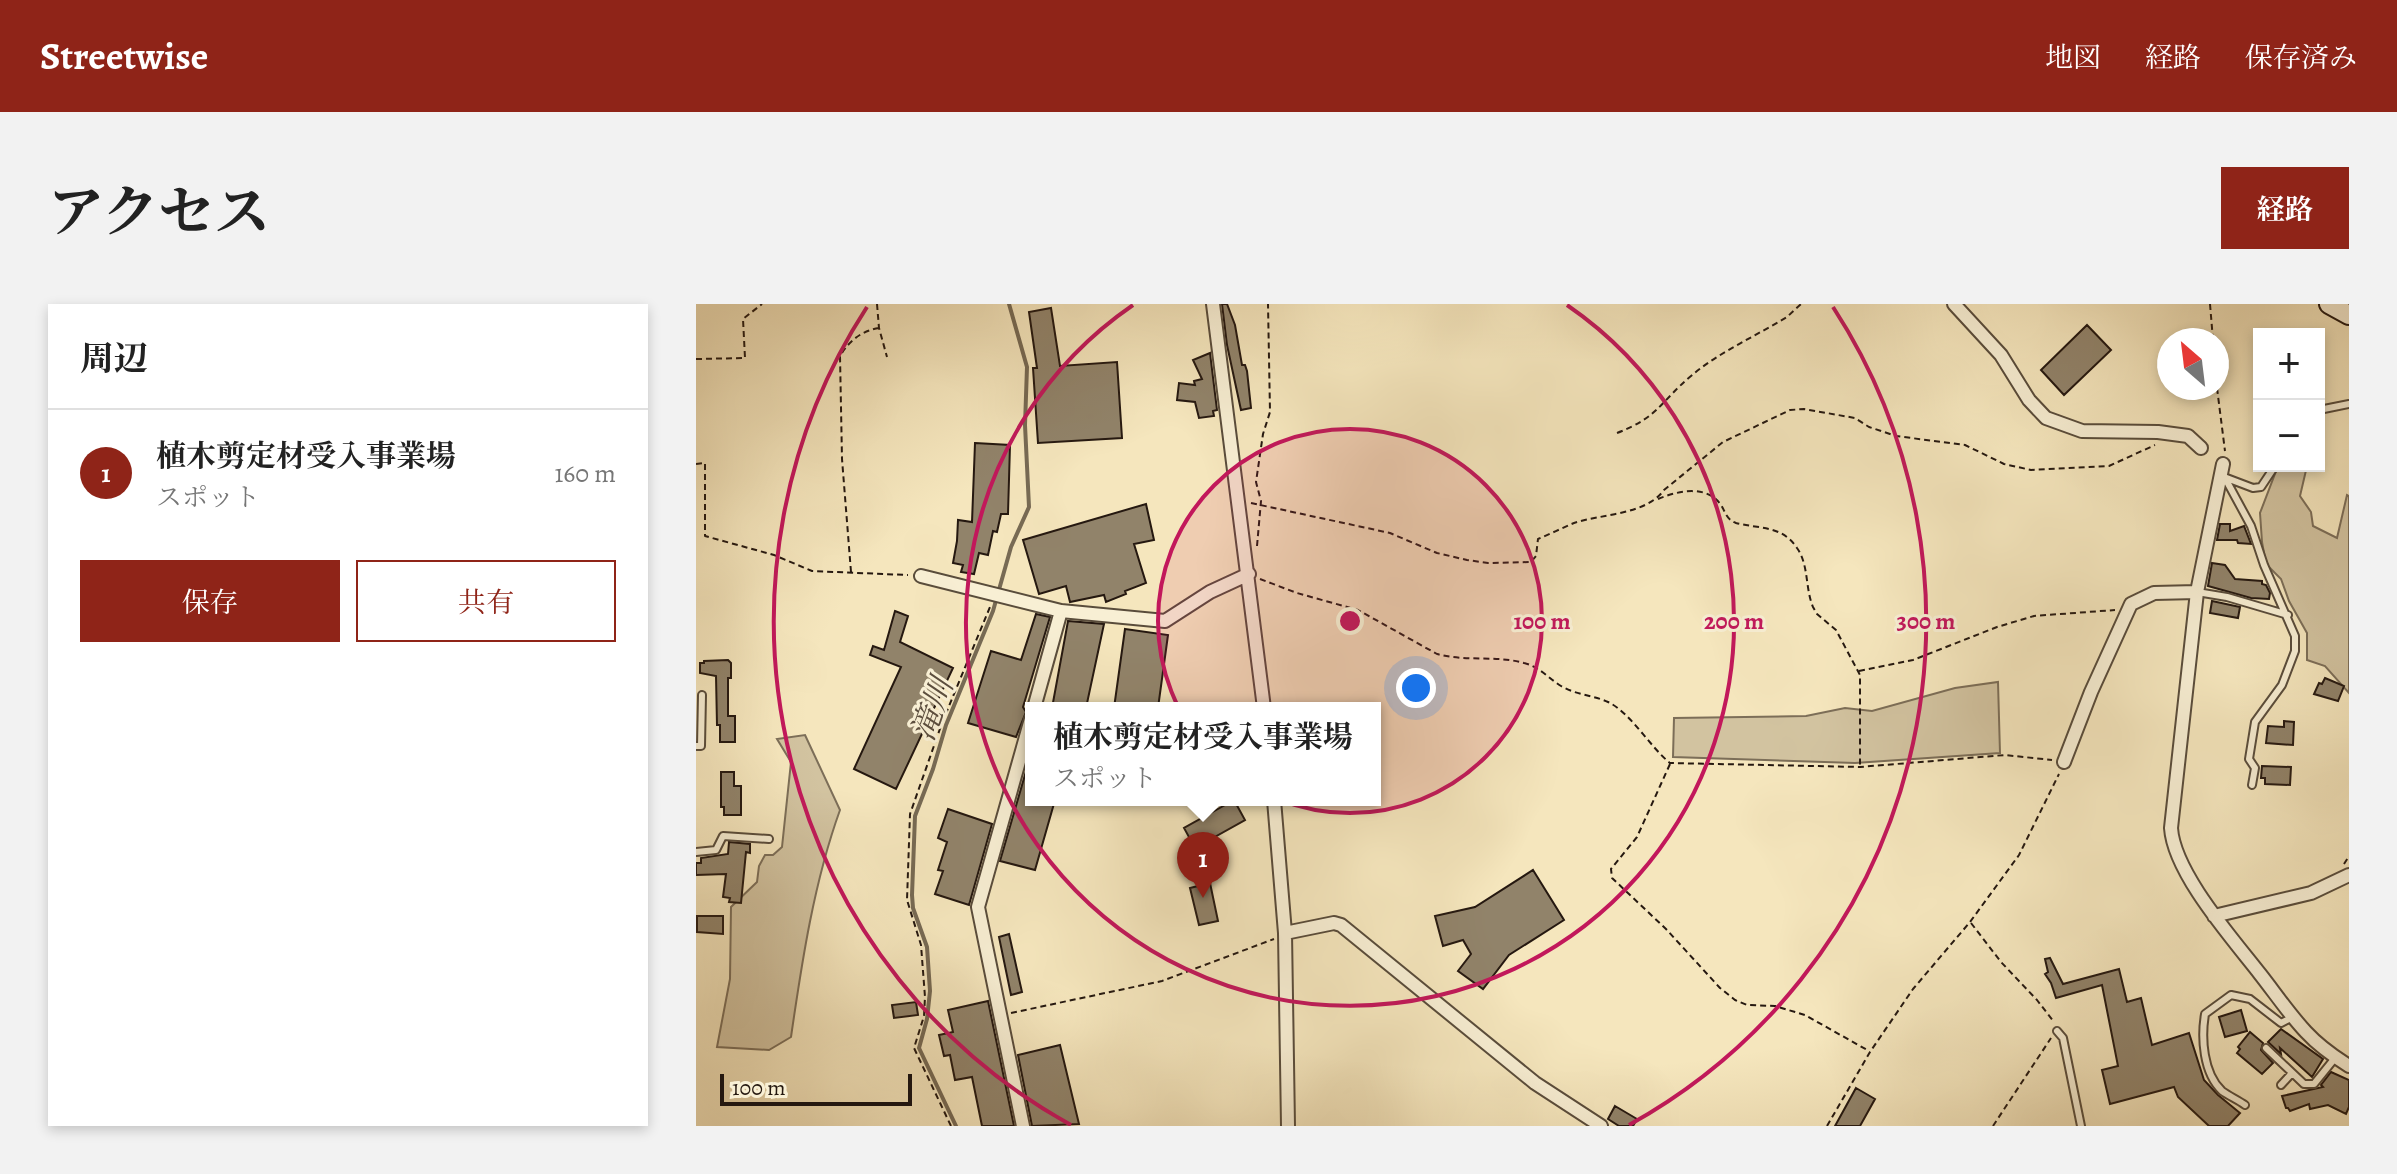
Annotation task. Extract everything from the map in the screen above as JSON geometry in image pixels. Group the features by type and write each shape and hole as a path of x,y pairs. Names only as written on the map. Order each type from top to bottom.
{"main road":[{"path":"2329,304 2349,315"}],"street":[{"path":"1213,304 1263,702"},
{"path":"1954,304 2001,355 2029,400 2046,418 2082,431 2158,432 2188,436 2201,448"},
{"path":"2223,472 2197,592 2172,842 2214,916 2294,1017 2324,1050 2349,1066"},
{"path":"921,576 1061,611 1165,621 1210,592 1249,574"},
{"path":"2064,762 2091,692 2131,604 2154,593 2197,592"},
{"path":"1036,702 1061,611"},
{"path":"1023,1126 978,907 1025,740"},
{"path":"1274,806 1285,933 1288,1126"},
{"path":"2214,916 2311,893 2349,875"},
{"path":"1285,933 1334,923 1341,925 1535,1083 1601,1126"}],"lane":[{"path":"2325,409 2349,404"},
{"path":"2223,472 2253,488 2261,487 2271,472"},
{"path":"2223,472 2251,526 2264,565 2295,636 2295,651 2282,685 2255,722 2251,733 2249,759 2255,768 2252,785"},
{"path":"2197,592 2227,597 2288,615"},
{"path":"696,746 701,746 702,695"},
{"path":"696,852 716,850 723,836 769,839"},
{"path":"2245,1105 2222,1090 2213,1077 2204,1053 2205,1014 2231,995 2250,999 2281,1023 2294,1017"},
{"path":"2057,1031 2063,1038 2081,1126"},
{"path":"2266,1048 2304,1084 2314,1084 2336,1057"},
{"path":"2281,1085 2292,1073"}],"path":[{"path":"696,359 745,358 743,319 762,304"},
{"path":"877,304 879,328 887,357"},
{"path":"1257,547 1261,504 1256,482 1263,434 1270,412 1268,304"},
{"path":"1617,433 1649,418 1690,377 1787,317 1801,304"},
{"path":"2210,304 2212,328"},
{"path":"851,573 842,459 840,356 856,337 867,330 879,328"},
{"path":"2219,400 2225,451 2223,472"},
{"path":"1657,499 1723,442 1790,410 1804,409 1855,418 1869,427 1896,436 1965,445 2004,464 2031,470 2109,466 2163,442"},
{"path":"696,464 705,463 705,536 774,555 812,571 921,576"},
{"path":"1238,502 1261,504 1390,533 1437,553 1488,563 1531,562 1536,556 1538,539 1572,524 1636,508 1657,499 1691,490 1719,501 1727,519 1777,530 1792,541 1802,560 1808,597 1813,607 1836,630 1859,671 1860,767"},
{"path":"1249,574 1297,593 1358,610 1437,654 1536,666 1561,686 1607,701 1670,763 1860,767 2005,755 2064,762 2019,855 1970,922 1913,989 1870,1052 1827,1126"},
{"path":"951,1126 914,1048 924,1016 925,997 921,945 907,900 909,826 913,802 936,737 999,596"},
{"path":"1859,671 1913,660 2034,616 2115,610 2131,604"},
{"path":"1670,763 1637,837 1611,869 1612,878 1735,1000 1747,1005 1775,1006 1805,1015 1870,1052"},
{"path":"1970,922 2001,962 2037,1000 2057,1031 1993,1126"},
{"path":"998,1016 1162,981 1254,948 1285,933"}],"shaded area":[{"path":"2276,472 2306,472 2300,496 2311,512 2313,526 2337,538 2349,496 2349,693 2325,666 2307,660 2307,633 2281,579 2266,564 2260,513"},
{"path":"1998,682 2000,753 1855,763 1673,757 1674,718 1806,716 1845,708 1872,711 1955,688"},
{"path":"805,735 840,810 816,893 791,1037 769,1050 717,1047 730,979 731,907 757,882 759,866 765,855 773,855 782,847 791,762 777,739"}],"building":[{"path":"1222,304 1227,304 1235,325 1242,365 1247,371 1251,408 1241,410"},
{"path":"1051,308 1060,366 1117,362 1122,438 1038,443 1033,368 1037,368 1029,312"},
{"path":"2087,325 2111,350 2064,395 2041,370"},
{"path":"1210,353 1217,410 1213,411 1214,416 1199,418 1195,402 1177,400 1179,383 1195,385 1194,381 1202,379 1193,360"},
{"path":"975,443 1010,445 1008,514 1001,514 997,532 993,531 988,555 979,553 974,574 961,572 963,565 953,563 958,520 972,522"},
{"path":"1146,504 1154,540 1134,544 1146,583 1106,602 1104,595 1070,602 1066,586 1039,594 1023,540"},
{"path":"2220,524 2230,524 2230,531 2244,526 2251,544 2217,540"},
{"path":"2212,563 2225,565 2235,579 2262,581 2270,593 2269,599 2251,598 2208,586"},
{"path":"2212,601 2240,607 2238,618 2210,613"},
{"path":"895,611 908,616 900,642 953,668 896,789 854,769 901,667 870,655 873,646 884,650"},
{"path":"1036,614 1050,617 1023,707 1025,714 1016,737 968,723 991,651 1021,660"},
{"path":"1068,621 1104,624 1087,702 1053,702"},
{"path":"1125,629 1168,635 1159,702 1115,702"},
{"path":"728,660 731,663 731,678 728,678 728,716 735,716 735,742 720,742 716,676 700,673 700,663"},
{"path":"2325,678 2344,686 2338,701 2314,694"},
{"path":"2284,721 2294,722 2293,745 2266,743 2268,726 2284,727"},
{"path":"2262,766 2291,767 2290,785 2265,784 2265,778 2261,778"},
{"path":"721,772 734,772 734,786 741,786 741,815 724,815 724,807 721,807"},
{"path":"1025,775 1025,806 1053,806 1035,870 1000,861"},
{"path":"1223,806 1237,806 1245,820 1195,848 1184,828"},
{"path":"948,809 992,824 969,905 935,894 943,871 938,870 947,842 938,838"},
{"path":"729,842 750,844 750,853 746,852 741,903 729,902 730,898 723,897 726,874 696,875 696,863 701,863 701,858 728,854"},
{"path":"1533,870 1564,920 1509,955 1483,989 1458,971 1471,954 1463,940 1443,946 1435,916 1475,907"},
{"path":"1210,883 1218,921 1199,925 1190,888"},
{"path":"697,916 723,916 723,934 697,932"},
{"path":"1009,934 1022,992 1011,995 999,937"},
{"path":"2050,958 2063,984 2119,969 2127,1002 2141,998 2152,1045 2189,1033 2204,1080 2240,1113 2228,1126 2209,1126 2178,1097 2174,1087 2110,1104 2102,1070 2118,1066 2102,985 2056,998 2045,974 2048,972 2045,959"},
{"path":"988,1001 1014,1126 982,1126 972,1077 955,1080 950,1055 944,1056 939,1035 953,1032 948,1010"},
{"path":"916,1002 918,1015 894,1018 892,1005"},
{"path":"2241,1010 2247,1031 2225,1037 2219,1017"},
{"path":"2281,1029 2323,1059 2312,1077 2280,1048 2281,1054 2268,1042"},
{"path":"2250,1032 2263,1043 2261,1050 2273,1063 2262,1074 2237,1053"},
{"path":"1060,1045 1079,1124 1032,1126 1018,1055"},
{"path":"2331,1072 2349,1080 2346,1114 2328,1105 2310,1109 2309,1104 2290,1111 2286,1108 2282,1096 2323,1087 2321,1085"},
{"path":"1856,1088 1875,1099 1860,1126 1835,1126"},
{"path":"1615,1106 1637,1119 1633,1126 1619,1126 1608,1119"}],"waterway":[{"name":"滝川","path":"956,1126 919,1048 930,991 927,947 913,908 915,816 946,725 993,611 1011,547 1029,507 1025,425 1027,367 1009,304"}],"place":[{"name":"植木剪定材受入事業場","path":"1203,898"}]}
